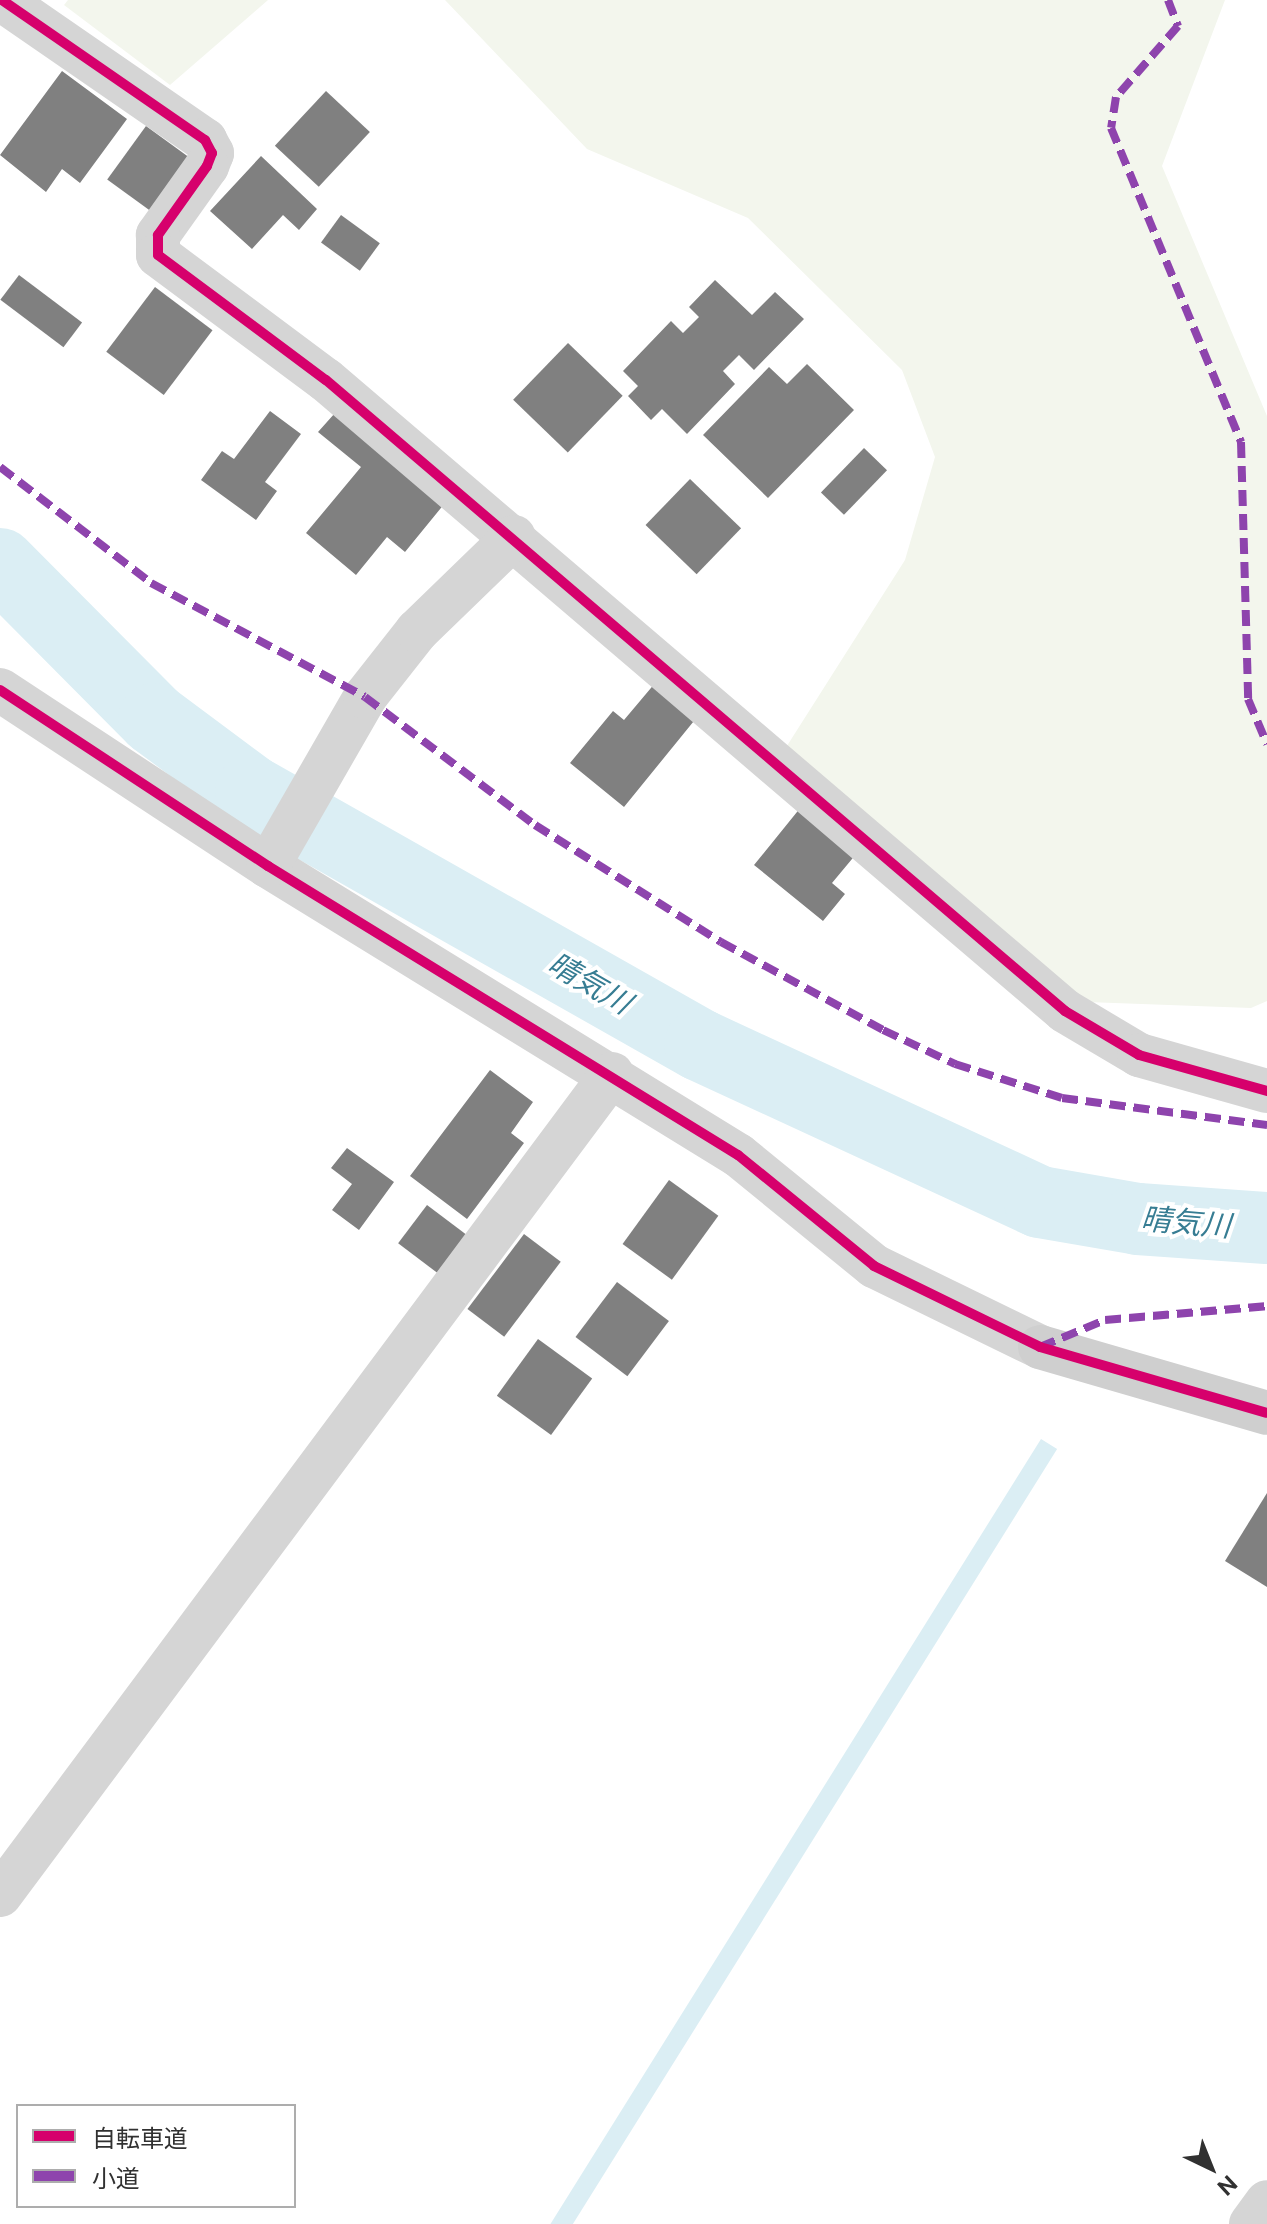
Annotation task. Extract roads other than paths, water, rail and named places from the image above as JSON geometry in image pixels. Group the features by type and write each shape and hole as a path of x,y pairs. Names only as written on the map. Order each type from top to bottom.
{"street":[{"path":"2,0 205,140 212,153 207,166 158,235 158,255 326,380 514,537 1065,1011 1139,1055 1267,1091"},
{"path":"268,866 365,697 417,631 514,537"},
{"path":"0,690 268,866 612,1074 738,1155 874,1266 1040,1347 1267,1413"},
{"path":"0,1895 612,1074"},
{"path":"1251,2224 1267,2202"}],"waterway":[{"name":"晴気川","path":"0,564 154,719 251,791 700,1045 1040,1202 1138,1219 1267,1228"}]}
